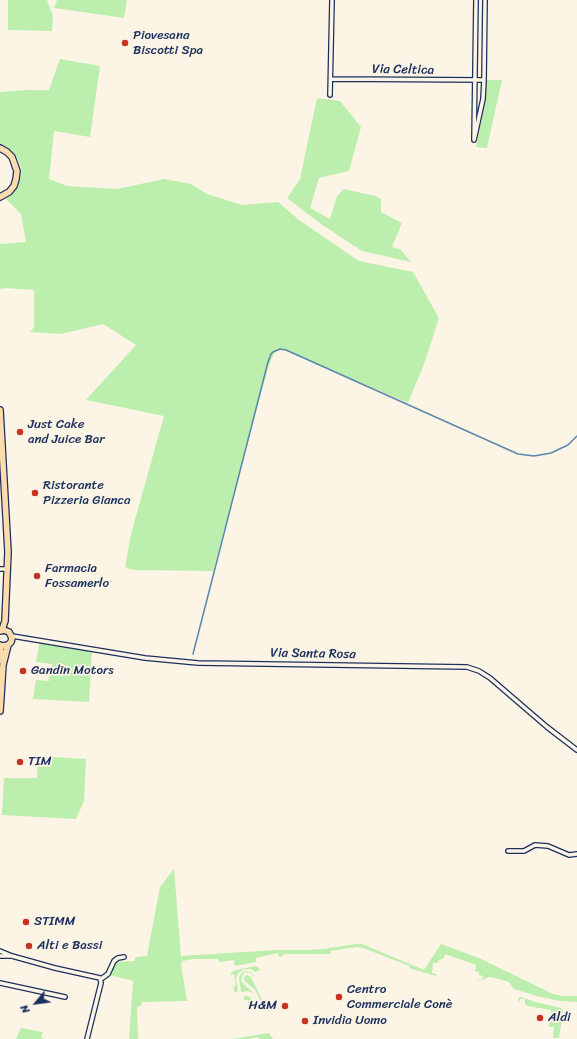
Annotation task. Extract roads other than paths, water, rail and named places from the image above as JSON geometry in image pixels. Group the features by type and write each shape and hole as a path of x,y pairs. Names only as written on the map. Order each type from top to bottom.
{"main road":[{"path":"0,148 7,152 12,158 17,171 14,186 9,192 0,197"},
{"path":"0,410 8,538 8,569 5,621 3,630 12,638 8,645 3,664 0,711"},
{"path":"3,664 0,645 8,645"}],"street":[{"path":"330,95 332,0"},
{"path":"476,0 474,142 483,100 485,0"},
{"name":"Via Celtica","path":"330,79 484,80"},
{"path":"0,569 8,569"},
{"name":"Via Santa Rosa","path":"12,638 22,637 145,658 198,663 467,667 479,671 490,678 547,728 577,750"},
{"path":"508,851 524,851 535,845 548,846 569,855 577,854"},
{"path":"0,951 12,956 55,968 98,977 101,979"},
{"path":"0,956 12,956"},
{"path":"87,1039 101,979 108,974 114,960 124,957"},
{"path":"0,983 65,997"}],"waterway":[{"path":"193,654 268,362 273,352 280,349 286,350 518,454 534,456 551,453 568,445 577,436"}],"place":[{"name":"Piovesana Biscotti Spa","path":"125,43"},
{"name":"Just Cake and Juice Bar","path":"20,432"},
{"name":"Ristorante Pizzeria Gianca","path":"35,493"},
{"name":"Farmacia Fossamerlo","path":"37,576"},
{"name":"Gandin Motors","path":"23,671"},
{"name":"TIM","path":"20,762"},
{"name":"STIMM","path":"26,922"},
{"name":"Alti e Bassi","path":"29,946"},
{"name":"Centro Commerciale Conè","path":"339,997"},
{"name":"H&M","path":"285,1006"},
{"name":"Aldi","path":"540,1018"},
{"name":"Invidia Uomo","path":"305,1021"}]}
